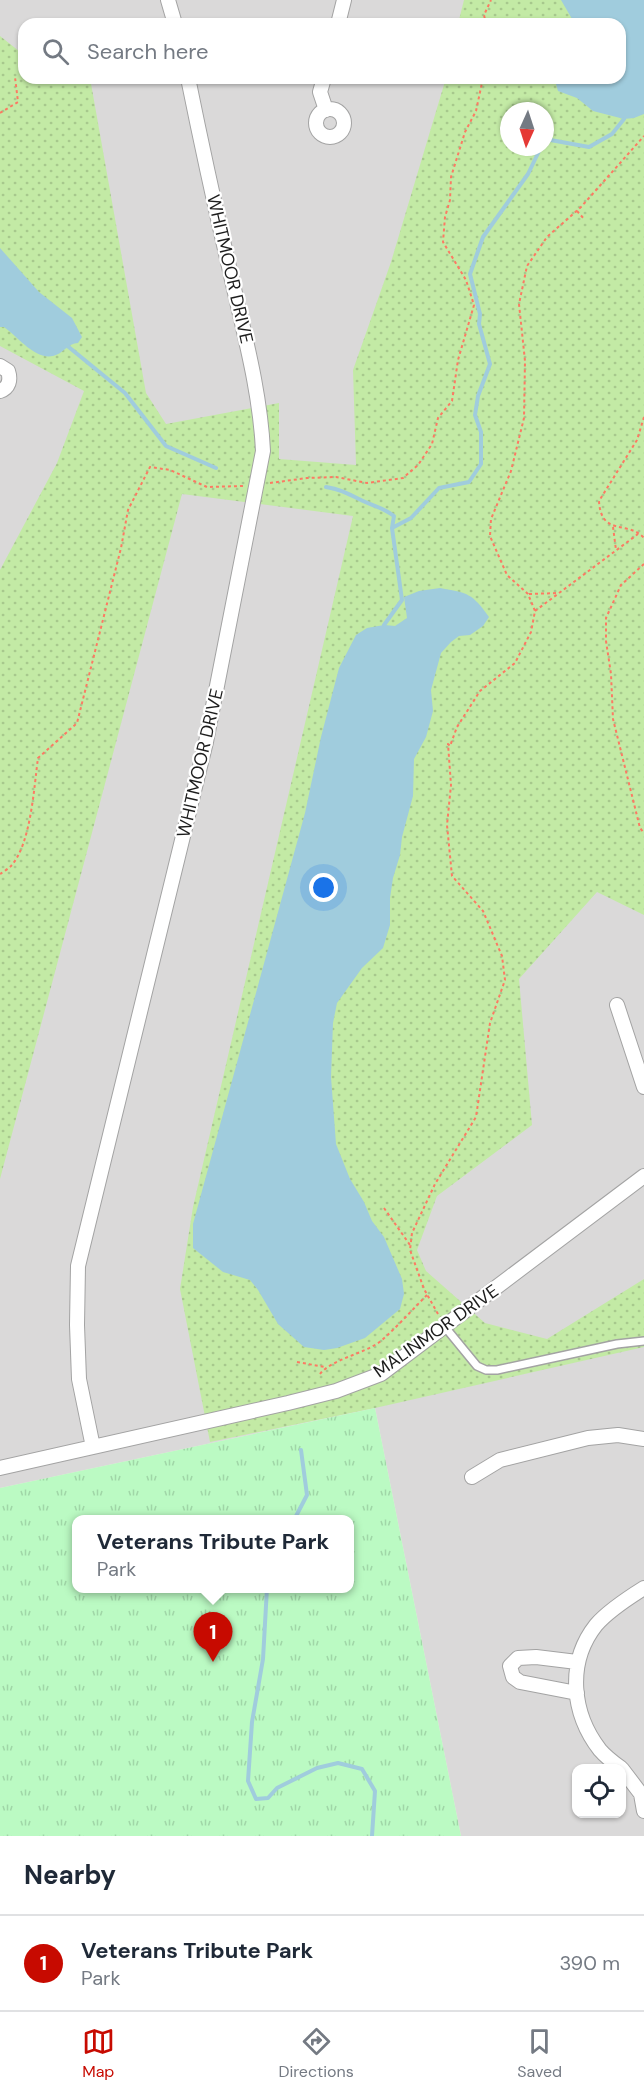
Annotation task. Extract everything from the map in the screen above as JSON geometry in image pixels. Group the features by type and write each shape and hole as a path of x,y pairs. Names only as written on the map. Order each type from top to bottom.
{"street":[{"path":"168,0 173,18"},
{"path":"340,18 344,0"},
{"name":"WHITMOOR DRIVE","path":"93,1447 79,1379 78,1266 206,742 263,451 260,408 189,84"},
{"path":"322,84 320,92 326,110"},
{"path":"0,366 8,371 10,379 7,387 0,391"},
{"path":"617,1005 644,1087"},
{"name":"MALINMOR DRIVE","path":"0,1468 336,1391 381,1374 644,1176"},
{"path":"472,1477 500,1460 588,1438 618,1435 644,1439"},
{"path":"615,1764 602,1752 587,1730 577,1702 578,1662 597,1624 644,1588"},
{"path":"577,1693 520,1682 513,1677 510,1666 518,1658 536,1657 578,1662"},
{"path":"626,1776 640,1794 644,1811"}],"lane":[{"path":"445,1327 473,1362 486,1370 497,1370 606,1346 644,1341"}],"path":[{"path":"485,18 491,0"},
{"path":"0,112 18,102 15,77"},
{"path":"0,874 12,866 22,845 32,810 38,758 77,723 121,548 128,510 150,467 170,470 207,487 257,485 307,478 336,477 367,483 403,478 418,465 432,444 438,418 452,401 458,360 474,305 466,280 443,242 445,217 450,200 451,177 465,132 476,111 482,84"},
{"path":"445,1327 427,1295 410,1245 412,1233 435,1184 476,1117 490,1023 505,980 502,956 483,911 452,876 447,825 451,784 448,744 450,746 457,727 480,690 516,663 531,632 535,611 528,594 507,575 490,536 491,519 511,471 524,418 525,361 519,304 527,266 547,237 577,211 644,136"},
{"path":"577,211 585,220"},
{"path":"644,417 637,440 599,501 599,512 606,522 613,527 640,533 644,538"},
{"path":"613,527 616,550"},
{"path":"535,611 640,533"},
{"path":"644,564 621,585 606,618 606,641 611,674 613,719 640,828 644,833"},
{"path":"528,594 559,593"},
{"path":"384,1208 410,1245"},
{"path":"297,1362 325,1367 354,1356 380,1341 427,1295"},
{"path":"320,1374 325,1367"}],"shaded area":[{"path":"0,0 644,0 644,1836 461,1836 375,1408 0,1488"}],"green space":[{"path":"464,0 644,0 644,915 597,892 519,979 532,1125 437,1196 417,1250 426,1271 485,1323 547,1339 644,1279 644,1347 375,1408 210,1442 180,1289 193,1207 353,516 182,494 0,1179 0,570 57,463 84,391 0,346 0,36 18,50 18,84 91,84 146,393 166,424 279,403 279,459 356,465 353,370 391,262 444,84 626,84 626,18 460,18"},
{"path":"375,1408 461,1836 0,1836 0,1488"}],"water":[{"path":"561,0 644,0 644,114 624,119 593,111 577,98 558,91 556,84 626,84 626,18 572,18"},
{"path":"0,248 39,292 72,318 82,337 78,343 57,355 46,356 33,351 4,327 0,327"},
{"path":"440,588 469,595 489,617 483,626 470,635 459,636 441,653 431,690 433,711 426,737 414,759 413,796 393,878 390,925 383,948 362,968 337,1003 333,1023 331,1077 336,1144 350,1179 372,1221 384,1237 402,1279 404,1294 400,1309 365,1338 324,1350 304,1347 278,1324 250,1280 223,1272 193,1248 193,1224 305,813 339,668 356,635 367,628 395,626 407,618 404,597 419,591"}],"waterway":[{"path":"554,141 589,147 612,134 624,119"},
{"path":"392,528 411,518 439,488 469,482 481,464 481,432 475,415 478,396 490,364 479,324 480,314 470,274 483,237 528,174 537,156"},
{"path":"65,344 125,393 166,446 216,468"},
{"path":"326,487 337,489 394,516 392,528 402,600 384,625"},
{"path":"297,1515 307,1495 301,1450"},
{"path":"267,1593 263,1659 252,1722 248,1781 256,1799 268,1798 277,1788 317,1768 338,1763 362,1769 375,1791 372,1836"}],"place":[{"name":"Veterans Tribute Park","path":"213,1662"}]}
